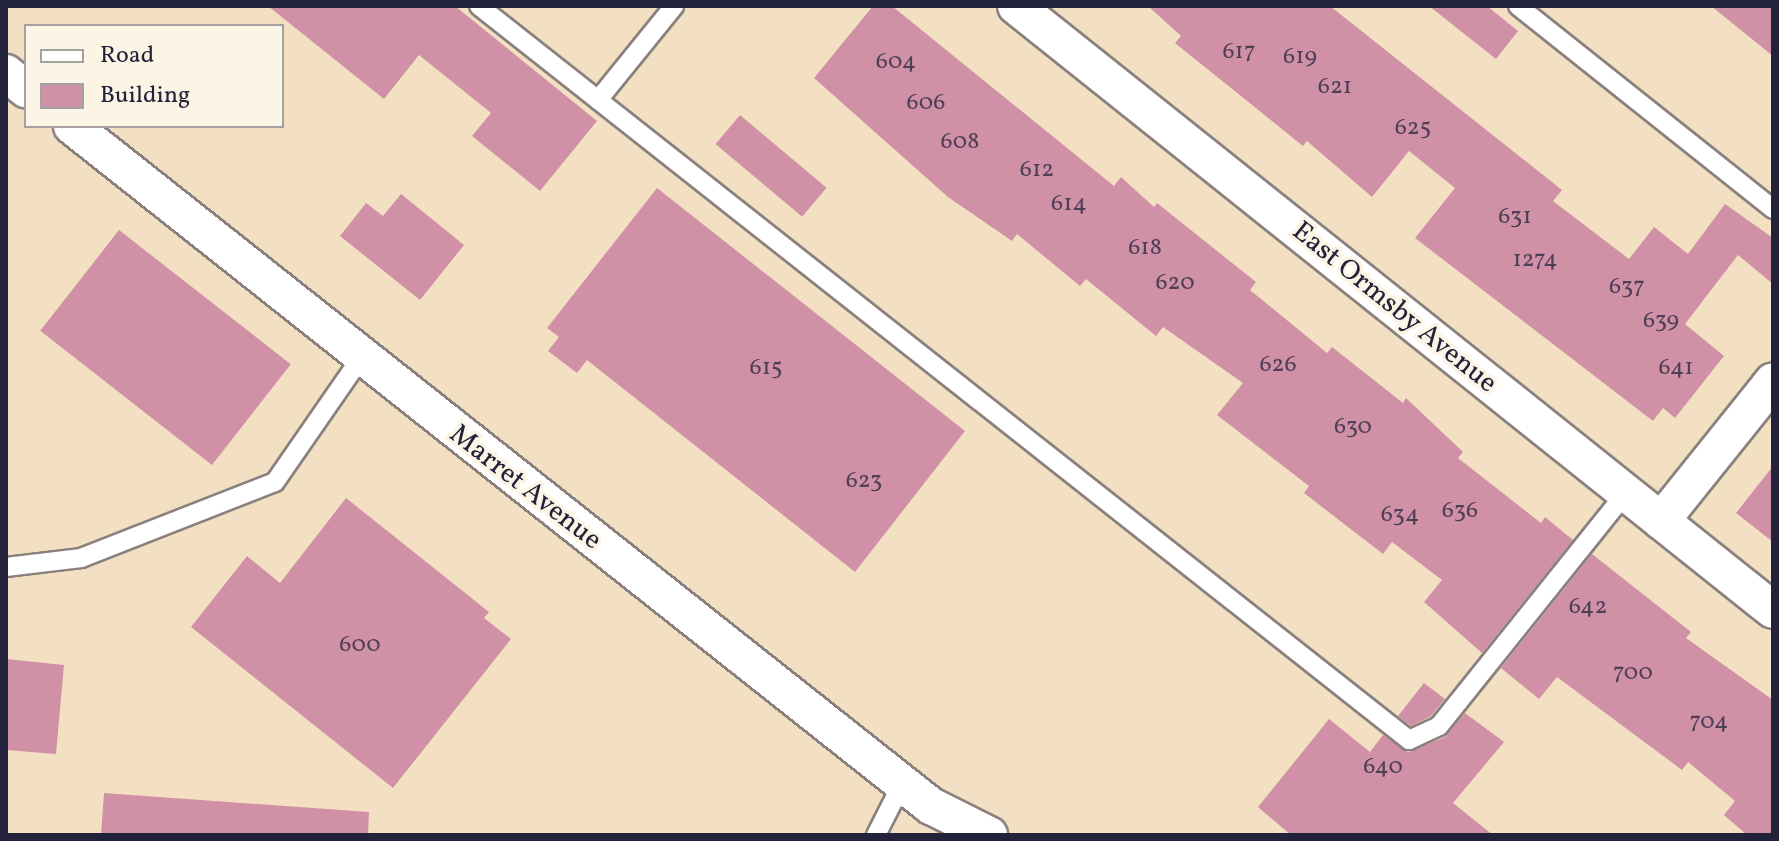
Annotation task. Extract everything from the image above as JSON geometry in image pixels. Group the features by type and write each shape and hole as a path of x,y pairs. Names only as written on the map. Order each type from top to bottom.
{"street":[{"name":"East Ormsby Avenue","path":"1016,6 1773,610"},
{"path":"6,73 24,87"},
{"name":"Marret Avenue","path":"74,128 902,784 931,806 989,835"},
{"path":"1661,521 1773,381"}],"lane":[{"path":"479,6 1409,740 1439,726 1626,493"},
{"path":"598,100 674,6"},
{"path":"1518,6 1773,209"},
{"path":"6,567 81,558 275,482 361,358"},
{"path":"876,835 902,784"}],"building":[{"path":"268,6 455,6 597,121 540,191 472,136 491,113 419,55 384,99"},
{"path":"873,6 892,6 1114,186 1121,177 1154,207 1157,203 1256,282 1250,290 1327,353 1332,347 1403,403 1406,398 1463,452 1458,458 1541,523 1545,517 1573,540 1482,653 1424,602 1442,580 1392,542 1383,554 1304,493 1309,486 1217,415 1243,383 1163,327 1156,336 1086,279 1080,286 1017,234 1012,241 948,197 814,78"},
{"path":"1148,6 1330,6 1562,190 1553,201 1629,259 1654,227 1688,254 1725,204 1773,238 1773,284 1738,255 1685,324 1724,356 1675,418 1663,408 1653,421 1415,238 1455,188 1409,151 1372,197 1307,141 1303,146 1175,43 1181,36"},
{"path":"1429,6 1487,6 1518,31 1496,59"},
{"path":"1711,6 1773,6 1773,56"},
{"path":"740,115 827,188 802,217 716,144"},
{"path":"657,188 965,431 855,572 587,360 577,373 548,351 559,337 547,328"},
{"path":"401,194 464,245 420,300 340,236 366,203 383,216"},
{"path":"119,230 291,364 212,465 40,331"},
{"path":"1773,466 1773,542 1736,513"},
{"path":"346,498 489,612 484,618 511,639 393,788 191,627 247,556 280,583"},
{"path":"1592,554 1691,632 1686,638 1773,700 1773,835 1747,835 1724,815 1735,801 1688,762 1682,770 1557,677 1539,699 1501,668"},
{"path":"6,659 64,665 56,754 6,750"},
{"path":"1424,683 1445,699 1431,716 1411,726 1398,716"},
{"path":"1465,713 1504,742 1453,803 1493,835 1291,835 1258,807 1329,719 1370,752 1383,735 1408,752 1445,737"},
{"path":"104,793 369,812 368,835 101,835"}]}
